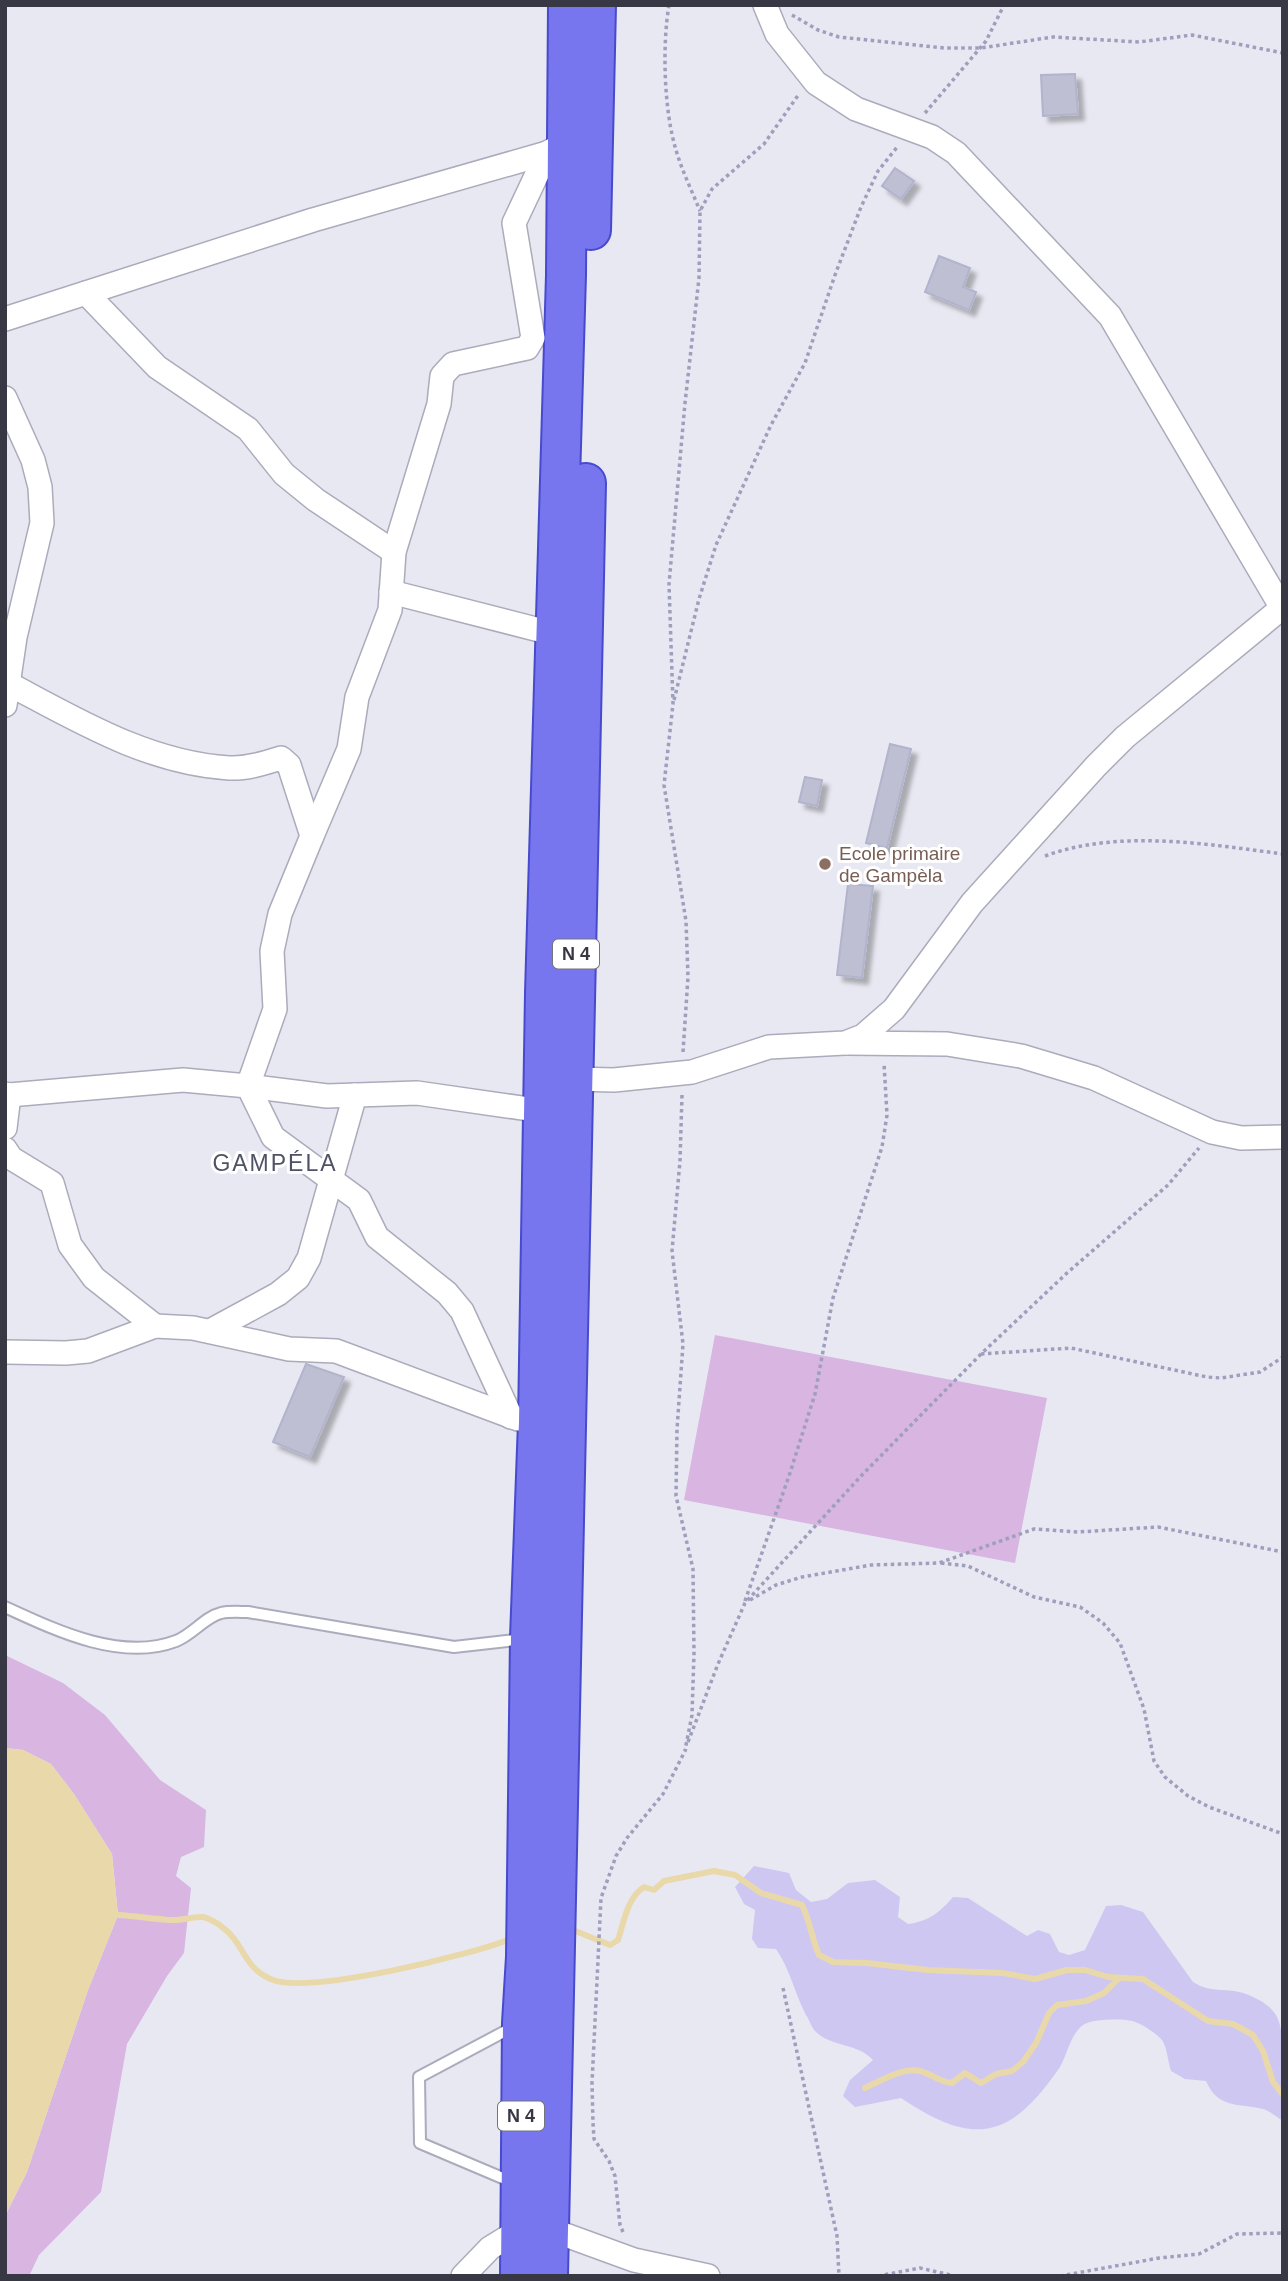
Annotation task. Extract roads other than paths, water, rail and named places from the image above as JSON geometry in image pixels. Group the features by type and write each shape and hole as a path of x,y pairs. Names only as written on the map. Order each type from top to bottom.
{"highway":[{"name":"N 4","path":"535,2185 522,2023 526,1957 530,1638 524,1420 543,1111 566,275 556,147 568,5"},
{"name":"N 4","path":"548,2276 535,2229 535,2185 573,1079 596,5"},
{"name":"N 4","path":"520,2276 535,2229"}],"street":[{"path":"776,8 777,34 816,83 856,109 932,137 956,153 1110,316 1282,608 1125,737 972,903 894,1009 863,1036 845,1043"},
{"path":"5,319 313,220 556,147"},
{"path":"524,1420 462,1311 447,1293 377,1237 359,1200 273,1137 248,1086 275,1009 272,951 280,914 349,749 357,697 390,610 394,552 439,404 442,376 453,364 527,348 533,338 514,223 556,147"},
{"path":"86,293 157,367 248,429 284,474 316,500 394,552"},
{"path":"5,398 33,460 40,487 42,523 17,630 7,694 111,738 183,761 230,768 281,758 289,765 312,835"},
{"path":"391,592 555,634"},
{"path":"573,1079 614,1080 692,1072 769,1047 845,1043 947,1044 1021,1056 1094,1078 1212,1132 1241,1138 1283,1137"},
{"path":"5,1128 7,1095 183,1080 327,1096 416,1093 543,1111"},
{"path":"210,1331 278,1294 298,1278 309,1258 355,1095"},
{"path":"5,1149 10,1158 52,1183 70,1245 94,1278 155,1326"},
{"path":"5,1352 66,1353 88,1350 155,1326 193,1328 289,1349 336,1351 524,1420"},
{"path":"463,2276 490,2248 535,2229 634,2260 708,2276"}],"lane":[{"path":"5,1607 55,1630 116,1647 154,1649 179,1640 219,1613 248,1612 454,1647 530,1638"},
{"path":"522,2023 419,2077 420,2143 535,2185"}],"waterway":[{"path":"568,1928 610,1945 618,1940 630,1904 644,1887 654,1890 664,1881 714,1871 735,1875 761,1893 802,1905 819,1955 833,1962 1003,1973 1035,1979 1067,1970 1085,1970 1108,1977 1143,1979 1208,2021 1233,2024 1253,2035 1263,2051 1273,2082 1283,2095"},
{"path":"118,1915 171,1920 208,1918 230,1933 255,1969 273,1980 293,1983 321,1982 392,1971 464,1954 513,1938"},
{"path":"865,2088 892,2075 913,2070 952,2083 965,2073 981,2083 996,2074 1012,2071 1023,2062 1036,2043 1049,2013 1057,2005 1086,2001 1104,1993 1119,1978"}],"place":[{"name":"Ecole primaire de Gampèla","path":"825,864"}],"district":[{"name":"GAMPÉLA","path":"275,1163"}]}
